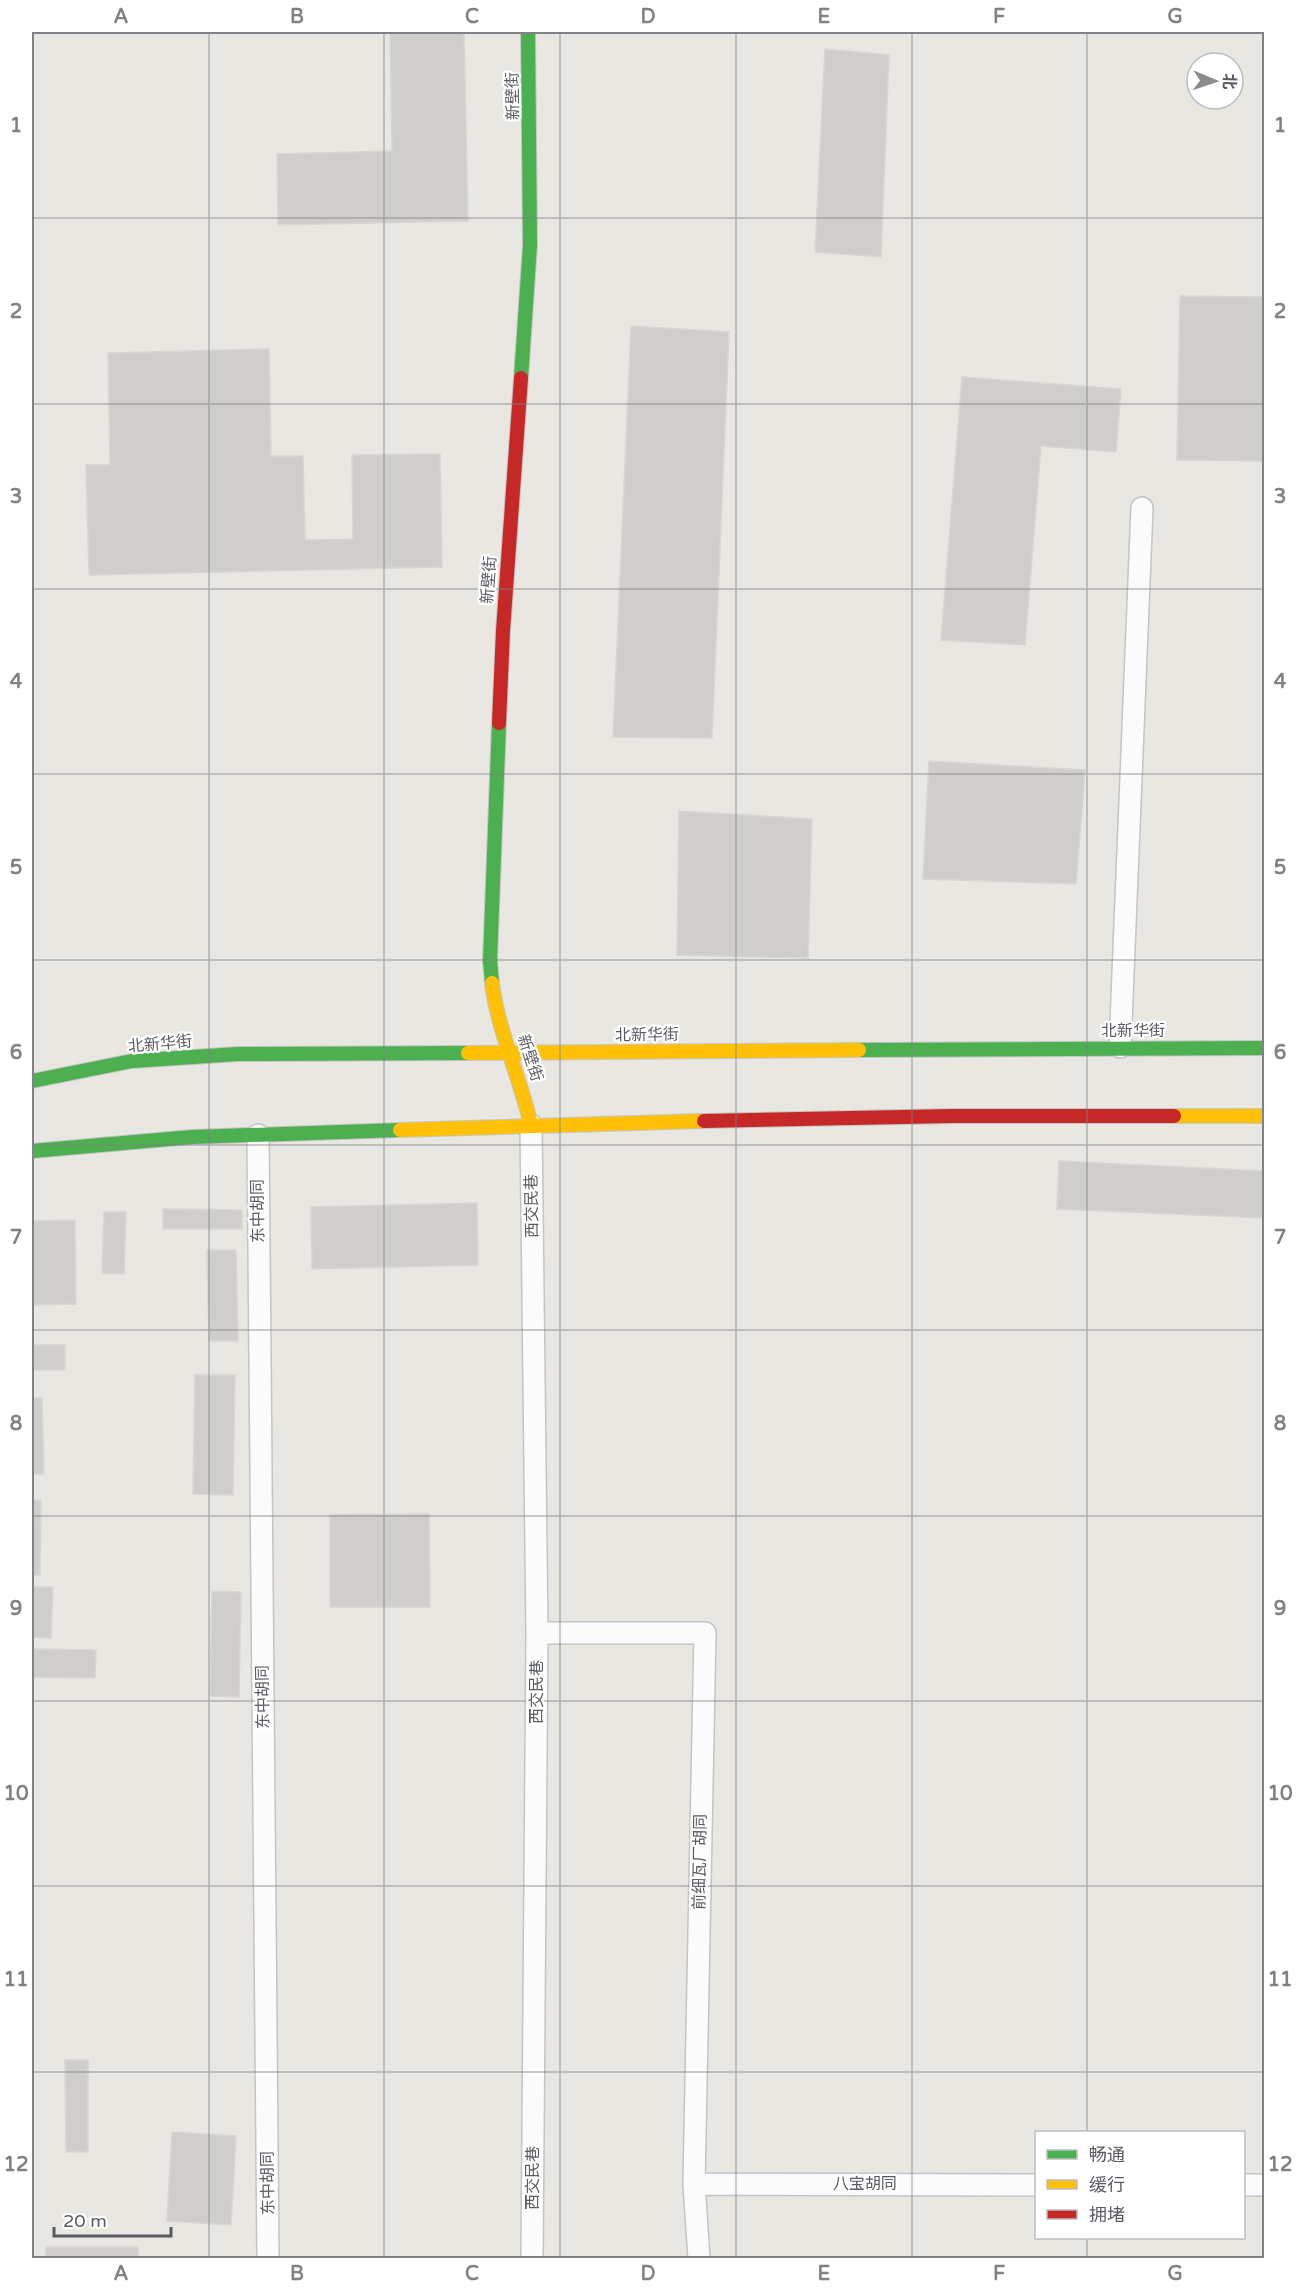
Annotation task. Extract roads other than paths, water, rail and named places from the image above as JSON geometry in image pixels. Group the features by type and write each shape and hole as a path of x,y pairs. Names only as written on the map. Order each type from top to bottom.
{"street":[{"name":"新壁街","path":"528,32 530,245 502,631 490,961 495,1007 523,1090 531,1125"},
{"name":"北新华街","path":"32,1081 132,1061 238,1054 1120,1047 1264,1048"},
{"path":"32,1151 192,1137 531,1125 953,1116 1264,1116"}],"lane":[{"path":"1120,1047 1142,508"},
{"name":"西交民巷","path":"531,1125 537,1633 532,2259"},
{"name":"东中胡同","path":"258,1135 268,2259"},
{"name":"前细瓦厂胡同","path":"537,1633 705,1633 694,2184 699,2259"},
{"name":"八宝胡同","path":"694,2184 1035,2185"},
{"path":"1245,2185 1264,2185"}]}
